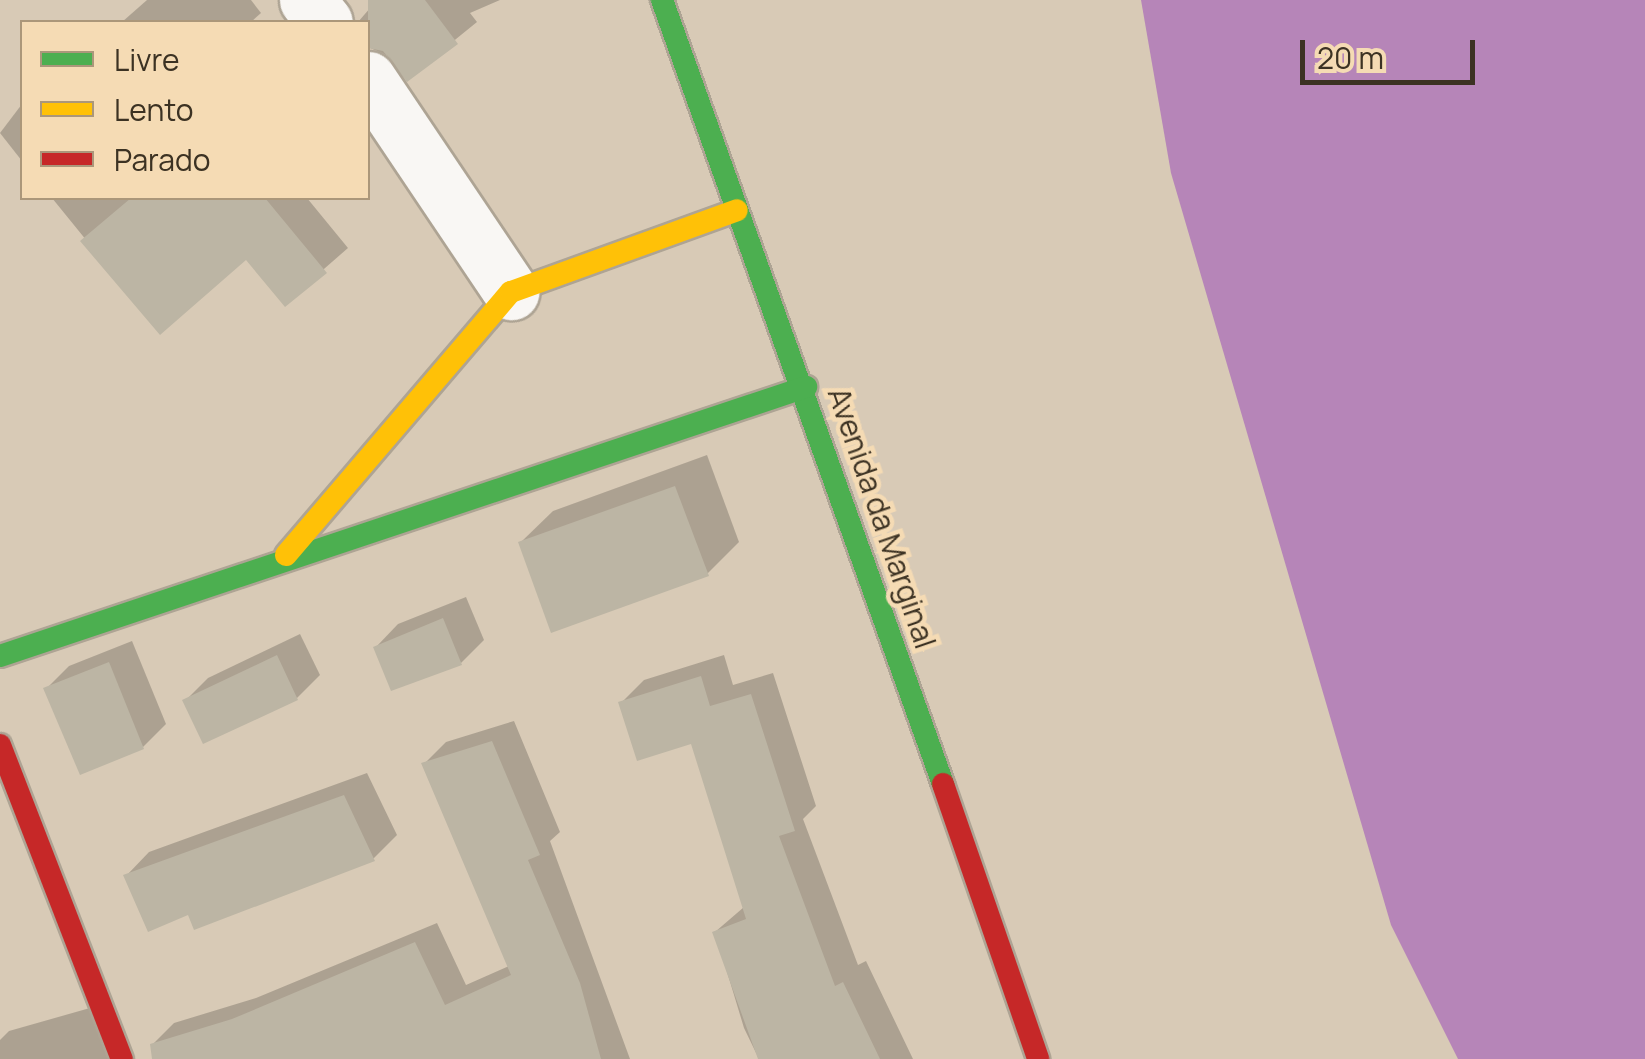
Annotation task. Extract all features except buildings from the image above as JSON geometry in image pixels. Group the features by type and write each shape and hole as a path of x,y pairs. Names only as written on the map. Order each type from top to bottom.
{"street":[{"path":"307,0 323,20"},
{"name":"Avenida da Marginal","path":"662,0 737,210 806,386 1038,1059"},
{"path":"370,82 511,292"},
{"path":"285,556 511,292 737,210"},
{"path":"2,654 285,556 806,386"},
{"path":"0,745 122,1059"}],"shaded area":[{"path":"1141,0 1645,0 1645,1059 1458,1059 1391,925 1171,173"}],"traffic: fast":[{"path":"662,0 943,784"},
{"path":"0,656 806,387"}],"traffic: slow":[{"path":"286,555 511,292 737,210"}],"traffic: jam":[{"path":"0,745 122,1059"},
{"path":"943,784 1038,1059"}]}
